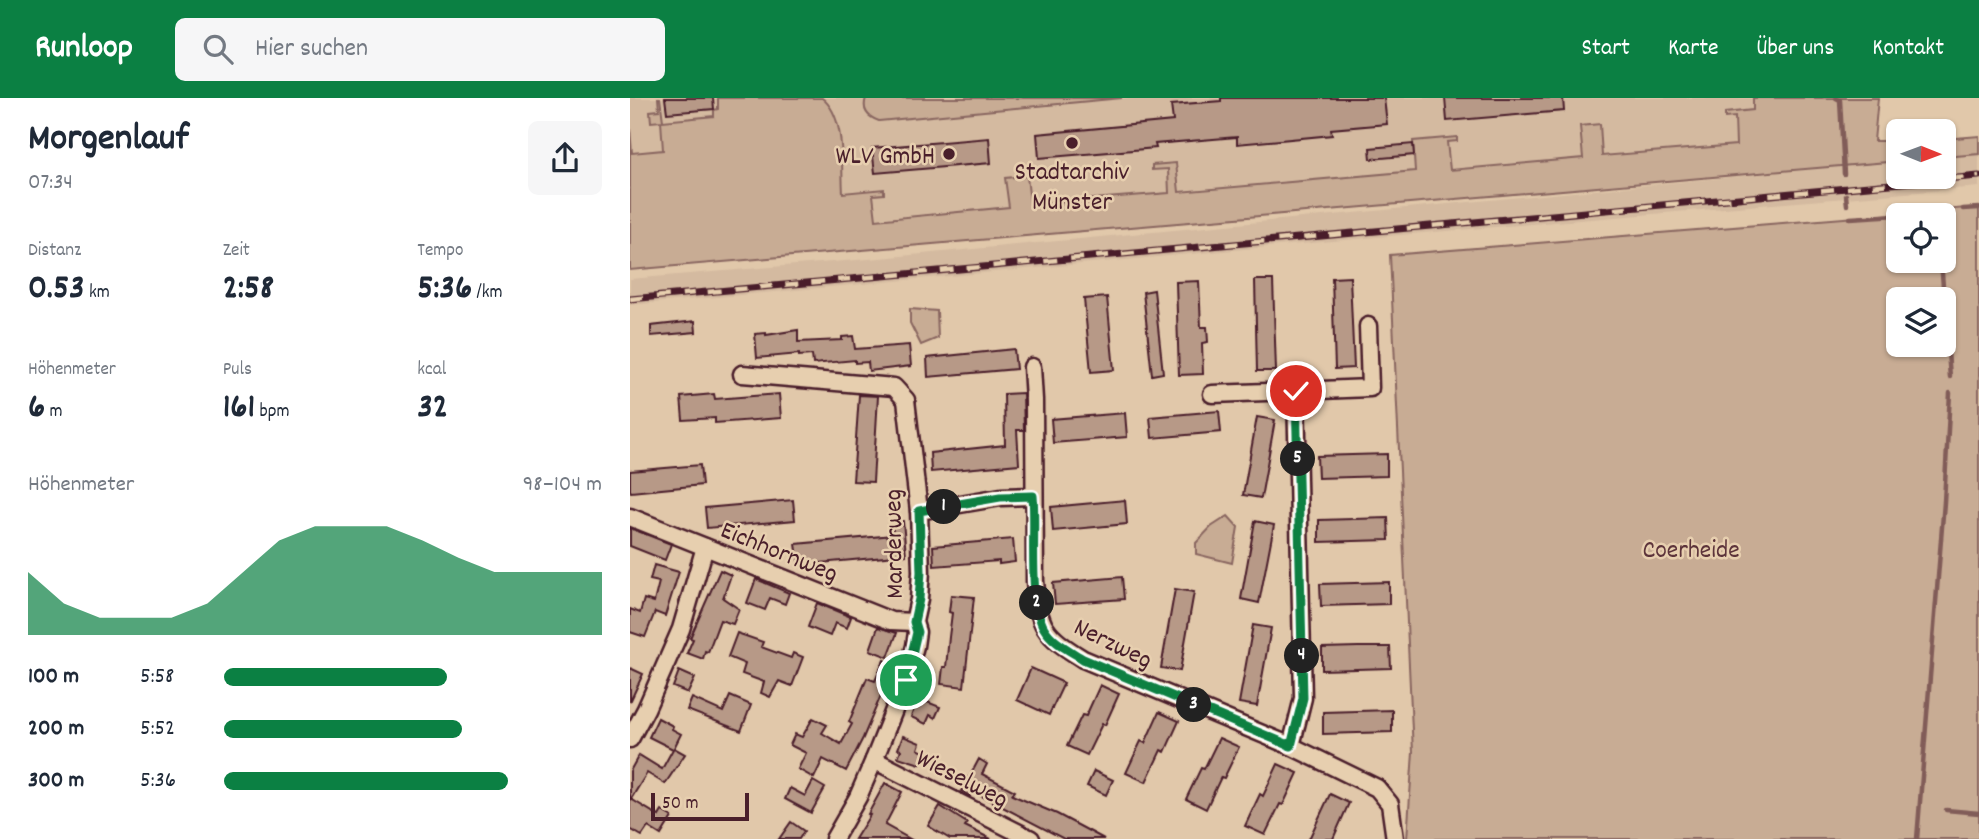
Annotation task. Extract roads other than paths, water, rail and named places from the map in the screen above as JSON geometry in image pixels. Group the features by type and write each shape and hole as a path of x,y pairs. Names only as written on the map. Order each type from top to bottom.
{"street":[{"path":"1212,394 1370,388 1368,326"},
{"name":"Nerzweg","path":"1032,366 1037,610 1044,629 1056,642 1083,659 1291,746 1377,788 1390,804 1395,839"},
{"name":"Marderweg","path":"742,374 894,387 906,400 919,511 921,572 914,622 917,632 906,680 874,760 858,797 834,839"},
{"path":"1291,746 1303,698 1296,391"},
{"path":"919,511 1000,497 1033,496"},
{"name":"Eichhornweg","path":"630,517 891,621 914,622"},
{"path":"630,739 681,629 705,547"},
{"name":"Wieselweg","path":"874,760 1031,839"}],"waterway":[{"path":"1836,98 1840,100 1844,174"},
{"path":"1846,195 1847,205"},
{"path":"1963,209 1979,208"},
{"path":"1850,218 1886,216"},
{"path":"1942,273 1943,287"},
{"path":"1948,357 1950,377"},
{"path":"1917,839 1950,393"},
{"path":"1946,810 1979,813"}],"railway":[{"path":"630,299 1979,176"}],"place":[{"name":"Stadtarchiv Münster","path":"1072,143"},
{"name":"WLV GmbH","path":"949,154"}],"park label":[{"name":"Coerheide","path":"1691,548"}]}
